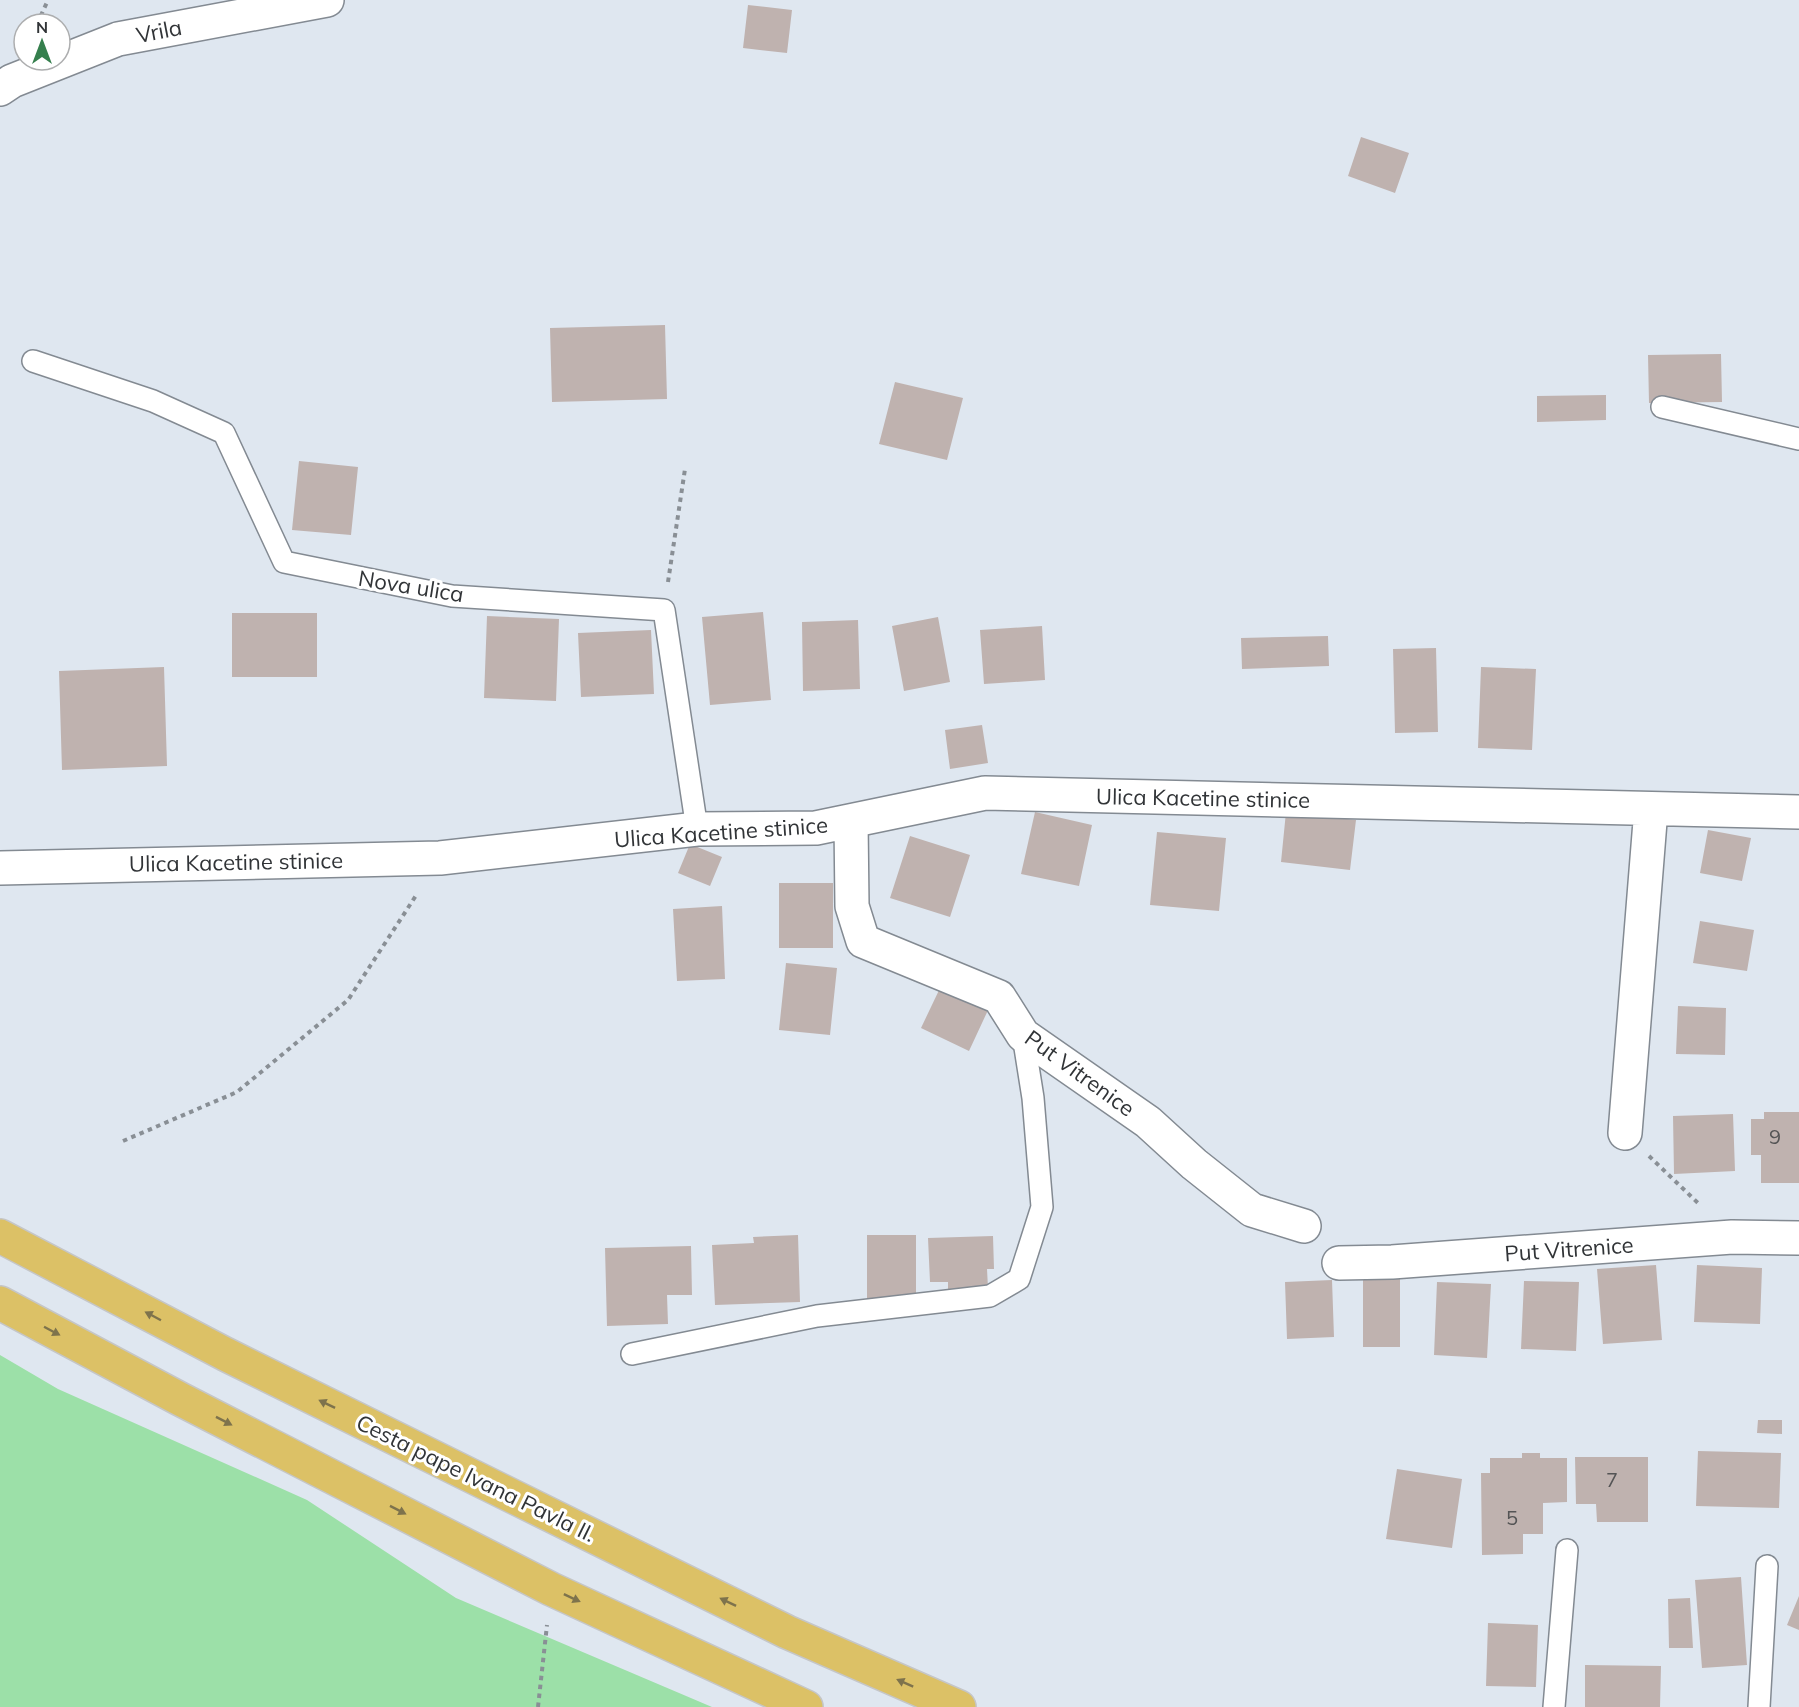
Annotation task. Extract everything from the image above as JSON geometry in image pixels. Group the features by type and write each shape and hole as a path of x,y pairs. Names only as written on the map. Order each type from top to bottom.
{"main road":[{"name":"Cesta pape Ivana Pavla II.","path":"0,1236 225,1354 787,1632 959,1707"},
{"path":"0,1304 551,1589 806,1707"}],"street":[{"name":"Vrila","path":"0,89 12,81 118,39 327,0"},
{"name":"Ulica Kacetine stinice","path":"0,868 440,858 697,829 816,828 985,793 1799,812"},
{"path":"1625,1133 1651,809"},
{"name":"Put Vitrenice","path":"851,821 852,906 863,941 999,998 1023,1035 1148,1122 1194,1164 1252,1210 1304,1226"},
{"name":"Put Vitrenice","path":"1339,1263 1392,1262 1732,1237 1799,1238"}],"lane":[{"name":"Nova ulica","path":"33,361 153,401 224,433 284,562 452,596 664,610"},
{"path":"1662,407 1799,439"},
{"path":"664,610 697,829"},
{"path":"632,1354 817,1316 990,1296 1019,1279 1042,1207 1032,1098 1023,1035"},
{"path":"1554,1707 1567,1550"},
{"path":"1759,1707 1767,1566"}],"path":[{"path":"664,610 685,469"},
{"path":"123,1141 237,1092 348,1000 440,858"},
{"path":"1625,1133 1732,1237"},
{"path":"538,1707 551,1589"}],"green space":[{"path":"0,1355 58,1389 307,1500 456,1598 712,1707 0,1707"}],"building":[{"path":"748,5 792,10 787,53 743,48"},
{"path":"1361,137 1409,153 1395,193 1348,176"},
{"path":"665,325 667,399 552,402 550,328"},
{"path":"1721,354 1722,402 1649,403 1648,355"},
{"path":"895,382 963,398 947,460 879,444"},
{"path":"1606,395 1606,420 1537,422 1537,396"},
{"path":"299,461 358,467 351,535 292,530"},
{"path":"763,612 771,700 710,705 702,617"},
{"path":"232,613 317,613 317,677 232,677"},
{"path":"487,616 559,619 556,701 484,698"},
{"path":"938,617 950,682 904,691 892,626"},
{"path":"858,620 860,689 803,691 802,622"},
{"path":"1042,626 1045,680 984,684 980,630"},
{"path":"651,630 654,694 581,697 578,633"},
{"path":"1328,636 1329,666 1242,669 1241,638"},
{"path":"1436,648 1438,732 1395,733 1393,649"},
{"path":"164,667 167,766 62,770 59,671"},
{"path":"1481,667 1536,669 1532,750 1478,748"},
{"path":"982,725 988,763 950,769 945,730"},
{"path":"1035,812 1092,825 1079,886 1021,874"},
{"path":"1286,812 1356,820 1350,870 1281,862"},
{"path":"1708,830 1751,838 1742,881 1700,873"},
{"path":"1157,832 1226,838 1219,911 1150,905"},
{"path":"910,836 970,855 950,917 890,898"},
{"path":"690,844 722,857 710,886 678,873"},
{"path":"779,883 833,883 833,948 779,948"},
{"path":"722,906 725,979 677,981 673,909"},
{"path":"1700,921 1754,930 1747,971 1693,963"},
{"path":"786,963 837,968 830,1035 779,1030"},
{"path":"941,986 989,1008 969,1051 921,1028"},
{"path":"1678,1006 1726,1008 1725,1055 1676,1054"},
{"path":"1764,1112 1799,1112 1799,1183 1761,1183 1761,1155 1751,1155 1751,1119 1764,1119"},
{"path":"1733,1114 1735,1171 1674,1174 1673,1116"},
{"path":"798,1235 800,1302 715,1305 712,1245 754,1243 753,1237"},
{"path":"867,1235 916,1235 916,1298 867,1298"},
{"path":"993,1236 994,1269 987,1269 988,1288 948,1289 948,1282 930,1282 928,1238"},
{"path":"691,1246 692,1295 667,1295 668,1324 607,1326 605,1248"},
{"path":"1656,1265 1662,1340 1603,1344 1597,1269"},
{"path":"1697,1265 1762,1268 1760,1324 1694,1322"},
{"path":"1363,1279 1400,1279 1400,1347 1363,1347"},
{"path":"1332,1280 1334,1337 1287,1339 1285,1282"},
{"path":"1524,1281 1579,1282 1576,1351 1521,1349"},
{"path":"1437,1282 1491,1284 1487,1358 1434,1355"},
{"path":"1758,1420 1782,1420 1782,1434 1757,1433"},
{"path":"1698,1451 1781,1453 1779,1508 1696,1506"},
{"path":"1522,1453 1540,1453 1540,1458 1567,1458 1567,1502 1543,1503 1543,1534 1523,1534 1523,1554 1482,1555 1481,1473 1490,1473 1490,1458 1522,1458"},
{"path":"1575,1457 1648,1457 1648,1522 1597,1522 1596,1504 1576,1504"},
{"path":"1397,1469 1462,1479 1452,1548 1386,1539"},
{"path":"1741,1577 1747,1665 1702,1668 1695,1580"},
{"path":"1799,1596 1799,1630 1787,1625"},
{"path":"1690,1598 1693,1648 1669,1648 1668,1599"},
{"path":"1488,1623 1538,1625 1536,1687 1486,1686"},
{"path":"1585,1665 1661,1666 1660,1707 1585,1707"}]}
